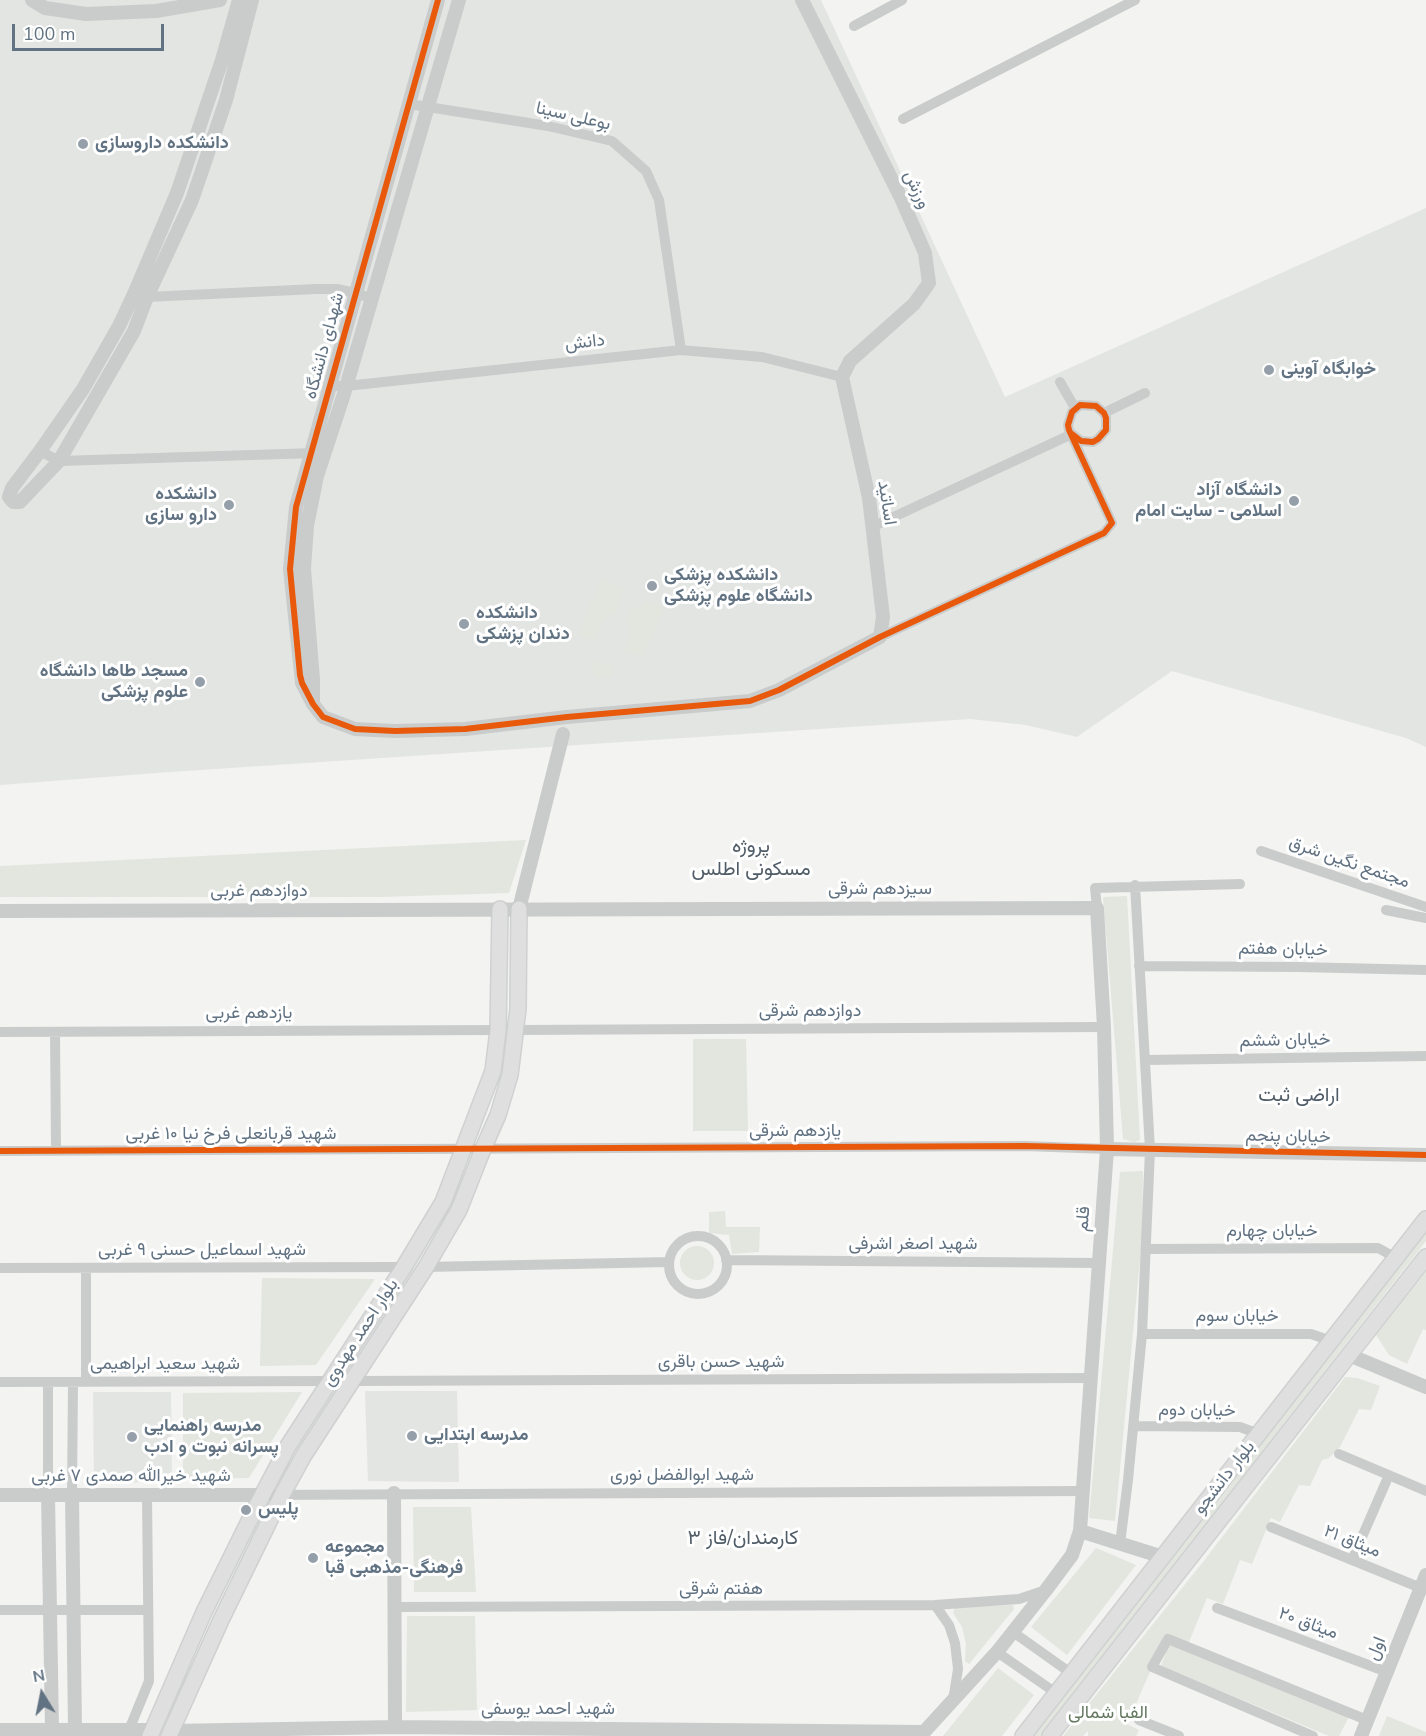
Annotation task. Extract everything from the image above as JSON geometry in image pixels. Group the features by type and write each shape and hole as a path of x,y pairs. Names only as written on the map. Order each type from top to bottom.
{"main road":[{"name":"بلوار احمد مهدوی","path":"151,1733 204,1612 288,1446 404,1267 443,1202 493,1071 498,1030 500,909"},
{"name":"بلوار احمد مهدوی","path":"170,1733 221,1620 304,1455 426,1267 459,1210 498,1115 510,1075 516,1030 519,909"},
{"name":"بلوار دانشجو","path":"1023,1736 1426,1219"},
{"name":"بلوار دانشجو","path":"1050,1736 1426,1257"},
{"path":"151,1733 170,1733"}],"street":[{"path":"32,0 45,8 86,14 156,12 220,0"},
{"path":"238,0 222,60 140,295 134,331 59,461 21,502 14,502 9,497 12,488 83,389 119,326 140,295 192,200 226,100 252,0"},
{"name":"شهدای دانشگاه","path":"438,0 330,386 307,526 304,569 313,704 323,717 355,729 395,731 465,729 567,717 750,701 779,690 880,637"},
{"name":"شهدای دانشگاه","path":"318,454 346,386 459,0"},
{"name":"ورزش","path":"802,0 925,253 929,283 914,304 850,361 842,377"},
{"path":"854,26 902,0"},
{"path":"903,119 1135,0"},
{"name":"بوعلی سینا","path":"409,104 548,126 612,141 646,171 659,200 681,350"},
{"path":"140,295 316,289 356,293 372,299"},
{"name":"دانش","path":"330,386 681,350 762,357 842,377"},
{"name":"اساتید","path":"842,377 869,498 883,617 880,637"},
{"path":"1060,382 1075,408"},
{"path":"83,389 95,397"},
{"path":"1104,413 1145,393"},
{"path":"880,637 1104,533 1112,523 1072,434 1068,420 1075,408 1080,405 1090,404 1104,413 1107,424 1103,435 1098,439 1093,442 1081,441 1072,434"},
{"path":"872,527 1072,434"},
{"path":"40,451 59,461 318,454"},
{"path":"519,909 563,734"},
{"name":"مجتمع نگین شرق","path":"1261,851 1426,907"},
{"path":"1097,908 1095,888 1135,885 1240,884"},
{"path":"1120,1544 1142,1334 1150,1150 1135,885"},
{"name":"سیزدهم شرقی","path":"519,909 1097,908"},
{"name":"قلم","path":"925,1734 997,1652 1046,1590 1072,1555 1080,1532 1107,1149 1104,1027 1097,908"},
{"name":"دوازدهم غربی","path":"0,911 519,909"},
{"path":"1386,910 1426,918"},
{"name":"خیابان هفتم","path":"1139,966 1286,966 1426,970"},
{"name":"دوازدهم شرقی","path":"516,1030 1104,1027"},
{"name":"یازدهم غربی","path":"0,1032 498,1030"},
{"path":"55,1032 56,1150"},
{"name":"خیابان ششم","path":"1145,1060 1426,1056"},
{"name":"یازدهم شرقی","path":"463,1149 1025,1146 1107,1149"},
{"name":"شهید قربانعلی فرخ نیا ۱۰ غربی","path":"0,1150 463,1149"},
{"name":"خیابان پنجم","path":"1107,1149 1426,1155"},
{"path":"693,1236 701,1236 715,1242 724,1253 726,1260 725,1275 721,1282 709,1291 694,1294 687,1292 675,1283 671,1276 669,1262 671,1254 680,1242 693,1236"},
{"name":"خیابان چهارم","path":"1146,1249 1378,1248 1396,1258"},
{"name":"شهید اصغر اشرفی","path":"726,1260 1099,1263"},
{"path":"426,1267 669,1262"},
{"name":"شهید اسماعیل حسنی ۹ غربی","path":"0,1268 404,1267"},
{"path":"86,1268 86,1382"},
{"name":"خیابان سوم","path":"1142,1334 1311,1334 1331,1341"},
{"path":"1349,1355 1426,1388"},
{"name":"شهید حسن باقری","path":"352,1381 1091,1378"},
{"name":"شهید سعید ابراهیمی","path":"0,1382 330,1381"},
{"path":"48,1382 52,1730"},
{"path":"73,1382 75,1730"},
{"name":"خیابان دوم","path":"1133,1426 1240,1427 1259,1434"},
{"path":"1340,1454 1426,1491"},
{"path":"1352,1560 1389,1475"},
{"name":"شهید ابوالفضل نوری","path":"262,1495 1083,1491"},
{"path":"394,1493 395,1726"},
{"name":"شهید خیرالله صمدی ۷ غربی","path":"0,1495 262,1495"},
{"path":"129,1730 149,1681 147,1495"},
{"name":"میثاق ۲۱","path":"1271,1527 1421,1588"},
{"path":"1080,1532 1163,1557"},
{"name":"اول","path":"1361,1736 1426,1575"},
{"name":"هفتم شرقی","path":"395,1607 935,1605 1019,1599 1046,1590"},
{"path":"935,1605 949,1625 955,1642 958,1669 953,1701"},
{"name":"میثاق ۲۰","path":"1217,1608 1387,1672"},
{"path":"0,1610 148,1610"},
{"path":"1013,1632 1072,1674"},
{"path":"1313,1736 1152,1667 1168,1639 1368,1720"},
{"path":"997,1652 1056,1693"},
{"path":"1139,1719 1179,1736"},
{"name":"شهید احمد یوسفی","path":"170,1733 395,1726 925,1734"},
{"path":"0,1730 129,1730 151,1733"}],"shaded area":[{"path":"0,0 821,0 1005,397 1426,208 1426,747 1406,738 1172,671 1077,737 1026,725 970,719 0,785"},
{"name":"مدرسه ابتدایی","path":"365,1391 457,1391 459,1482 368,1481"},
{"name":"مدرسه راهنمایی پسرانه نبوت و ادب","path":"93,1392 171,1392 172,1481 94,1484"}],"green space":[{"path":"600,579 625,587 616,612 601,626 594,641 578,635"},
{"path":"645,600 665,608 642,657 623,650 630,636 627,618 633,608 640,609"},
{"path":"593,660 612,666 613,672 600,680 595,678 589,664"},
{"path":"526,840 509,893 381,897 0,897 0,866"},
{"path":"1127,896 1140,1140 1134,1142 1123,1139 1103,897"},
{"path":"693,1039 746,1039 748,1131 693,1131"},
{"path":"1143,1171 1142,1239 1115,1521 1089,1518 1120,1172"},
{"path":"725,1211 726,1227 760,1227 759,1252 732,1254 729,1235 709,1233 709,1212"},
{"path":"1426,1232 1426,1241 1041,1736 1033,1736"},
{"path":"697,1246 709,1251 714,1263 709,1275 697,1280 685,1275 680,1263 685,1251"},
{"path":"1426,1272 1426,1330 1423,1329 1407,1364 1389,1355 1376,1335"},
{"path":"262,1278 375,1279 316,1365 260,1366"},
{"name":"الفبا شمالی","path":"1345,1377 1357,1378 1380,1386 1371,1410 1359,1409 1340,1447 1329,1458 1322,1460 1310,1486 1299,1485 1280,1522 1271,1518 1252,1564 1240,1560 1223,1604 1207,1598 1189,1642 1169,1635 1165,1638 1127,1724 1139,1730 1136,1736 1088,1736 1088,1731 1083,1736 1063,1736 1203,1562"},
{"path":"302,1392 249,1478 183,1479 183,1393"},
{"path":"413,1507 471,1507 476,1592 414,1592"},
{"path":"1096,1548 1136,1565 1067,1655 1031,1627"},
{"path":"1013,1605 1014,1609 969,1664 965,1661 966,1644 962,1627 953,1613 955,1607"},
{"path":"407,1616 475,1616 477,1710 406,1712"},
{"path":"1169,1645 1349,1717 1339,1736 1329,1736 1161,1666"},
{"path":"998,1668 1034,1695 1002,1736 943,1736"},
{"path":"1387,1716 1426,1732 1426,1736 1379,1736"}],"cycle path":[{"path":"438,0 296,507 290,569 300,675 313,704 323,717 355,729 395,731 465,729 567,717 750,701 779,690 880,637 1104,533 1112,523 1069,430 1068,425 1072,412 1080,405 1096,406 1104,413 1106,430 1098,439 1093,442 1081,441 1072,434"},
{"path":"0,1151 1025,1146 1426,1155"}],"place":[{"name":"دانشکده داروسازی","path":"83,144"},
{"name":"خوابگاه آوینی","path":"1269,370"},
{"name":"دانشگاه آزاد اسلامی - سایت امام","path":"1294,501"},
{"name":"دانشکده دارو سازی","path":"229,505"},
{"name":"دانشکده پزشکی دانشگاه علوم پزشکی","path":"652,586"},
{"name":"دانشکده دندان پزشکی","path":"464,624"},
{"name":"مسجد طاها دانشگاه علوم پزشکی","path":"200,682"},
{"name":"مدرسه ابتدایی","path":"412,1436"},
{"name":"مدرسه راهنمایی پسرانه نبوت و ادب","path":"132,1437"},
{"name":"پلیس","path":"246,1510"},
{"name":"مجموعه فرهنگی-مذهبی قبا","path":"313,1558"}],"district":[{"name":"پروژه مسکونی اطلس","path":"751,858"},
{"name":"اراضی ثبت","path":"1299,1096"},
{"name":"کارمندان/فاز ۳","path":"743,1539"}]}
